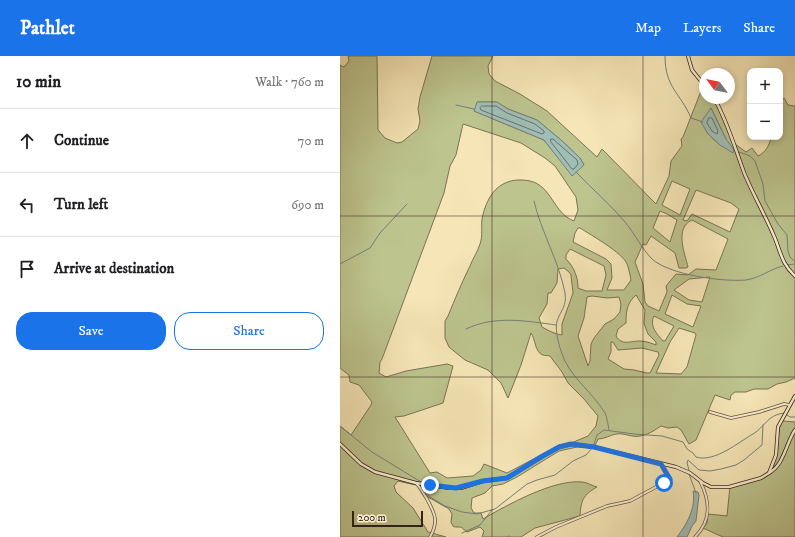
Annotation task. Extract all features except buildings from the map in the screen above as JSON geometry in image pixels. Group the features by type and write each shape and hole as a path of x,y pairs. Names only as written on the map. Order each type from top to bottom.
{"street":[{"path":"688,56 692,70 699,79"},
{"path":"717,104 726,123 745,175 775,236 782,260 795,276"},
{"path":"769,472 776,455 778,427 791,406 795,396"},
{"path":"710,412 731,418 766,410 784,404 791,406"},
{"path":"340,444 361,464 375,472 416,483 456,488 483,481 500,480 512,475 526,465 565,445 576,444 686,471 711,487 729,487 761,478 773,471 780,462 788,442 795,430"},
{"path":"537,537 556,527 608,506 630,501 670,480 661,464"},
{"path":"695,537 705,524 707,513 705,493 699,480"},
{"path":"416,483 420,487 435,515 435,526 430,537"}],"green space":[{"path":"348,56 377,56 378,130 385,138 397,143 402,142 418,129 420,121 418,109 420,97 432,56 493,56 488,66 489,74 495,81 520,94 547,111 597,157 602,149 656,204 669,176 671,161 682,146 681,139 699,96 699,104 718,104 735,144 746,152 752,148 758,156 767,148 770,140 783,140 784,98 788,105 795,106 795,378 777,384 768,389 754,389 746,392 735,392 731,395 730,400 715,395 696,440 689,444 681,430 677,427 668,428 661,426 640,436 620,434 614,435 598,439 594,448 577,447 559,451 517,477 503,484 492,486 485,493 472,498 471,508 474,513 481,513 483,519 531,494 558,485 571,482 582,482 597,487 584,498 580,516 535,528 521,537 482,537 484,531 480,527 467,532 461,527 455,527 451,522 452,514 449,509 428,497 420,486 398,481 394,486 396,492 413,508 428,532 446,537 340,537 340,426 351,435 372,402 359,385 350,382 349,375 340,368 340,65 343,67 349,61","holes":["478,102 496,102 508,109 537,120 580,158 584,165 557,156 544,140 474,111","711,108 726,139 720,145 708,134 706,129","463,124 521,143 545,158 555,166 576,197 578,210 574,221 561,212 543,188 537,184 528,181 510,181 493,192 486,205 482,219 479,247 445,321 445,338 449,347 465,360 488,370 501,383 508,398 521,365 531,333 540,354 550,356 568,383 598,416 596,426 588,436 564,446 560,445 507,473 484,464 481,470 473,476 447,478 437,472 430,473 395,417 404,416 443,403 453,366 447,364 406,371 386,377 379,373 380,362 444,193 450,166 456,155","672,181 690,189 680,215 662,205","696,190 731,203 739,209 730,232 692,214 687,221 683,220","660,211 677,220 670,242 653,228","692,220 728,239 716,270 696,269 688,275 676,274 666,286 667,292 659,311 648,306 645,302 643,284 635,262 643,244 646,245 651,236 675,253 679,268 688,267 682,242 683,229","578,228 580,228 606,244 620,255 628,266 631,280 624,290 607,290 612,278 611,264 606,259 573,242 575,233","570,249 604,266 606,275 602,291 586,291 578,288 575,272 566,259 566,255","564,268 571,275 573,293 562,324 562,335 542,327 539,318 547,304 548,293 551,293 557,283 558,269","710,277 702,302 689,300 674,290 689,279","636,295 645,310 644,323 648,334 656,342 656,345 642,341 624,342 616,336 618,329 626,323 627,311","672,295 687,304 701,306 693,327 665,314","587,297 619,297 621,304 620,312 614,319 605,324 594,338 591,344 590,361 588,366 578,336 584,318","654,316 674,326 665,341 663,341 654,330 652,323","679,328 695,333 696,335 687,367 681,374 656,373 670,342","611,342 613,342 618,350 642,348 658,352 659,355 650,373 624,369 608,359 611,352"]},
{"path":"783,421 795,422 795,537 723,537 703,528 707,523 708,514 727,516 730,486 764,477 768,472 774,460 780,424"}],"water":[{"path":"477,102 497,102 508,109 537,120 580,158 584,165 572,176 544,140 474,111"},
{"path":"711,108 726,139 734,150 733,153 720,145 708,134 701,122"},
{"path":"693,491 698,492 699,495 696,521 687,537 677,537 690,516 694,497"}],"waterway":[{"path":"665,56 670,83 687,109 691,118 703,122"},
{"path":"456,105 474,109"},
{"path":"739,152 750,156 755,161 763,184 765,201 778,224 787,235 788,251 790,257 795,262"},
{"path":"576,172 619,215 648,255 660,265 683,273 724,280 751,279 783,266"},
{"path":"534,201 541,224 559,269 565,293 564,305 556,325 561,351 569,368 605,413 609,430"},
{"path":"340,264 370,248 380,233 407,204"},
{"path":"787,265 795,264"},
{"path":"466,329 488,322 511,320 556,325"},
{"path":"422,485 430,497 445,506 462,512 477,514 495,509 527,484 555,475 573,461 586,455 593,447 597,435 604,430 662,436 683,442 687,449 696,457 703,458 711,457 726,451 757,431 778,414 784,413 790,417 795,417"},
{"path":"689,470 687,463 688,460 699,470 710,471 736,465 762,445 763,425"},
{"path":"340,426 372,452 421,482"},
{"path":"689,474 696,493"},
{"path":"462,533 480,525 492,510"}],"route":[{"path":"430,485 461,488 483,481 507,478 526,465 559,447 571,444 582,444 661,464 670,479 664,483"}]}
